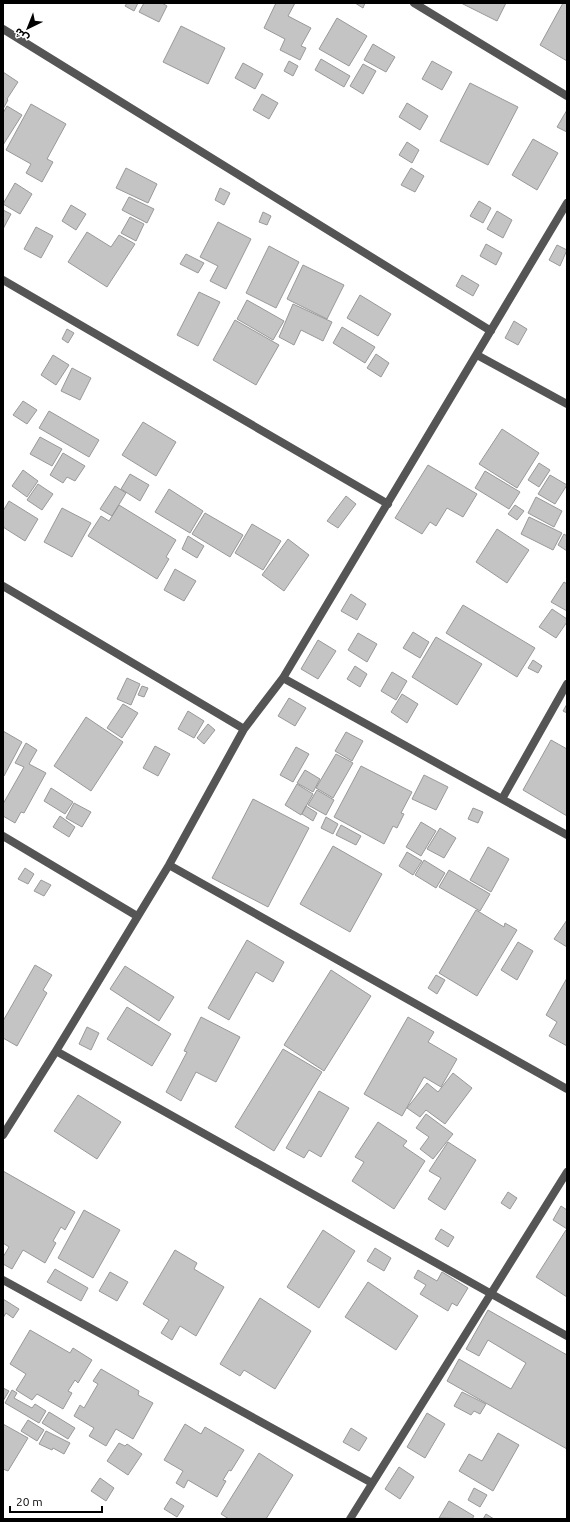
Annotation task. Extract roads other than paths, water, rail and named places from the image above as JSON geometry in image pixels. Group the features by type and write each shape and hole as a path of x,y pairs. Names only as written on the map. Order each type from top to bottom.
{"street":[{"path":"414,3 567,96"},
{"path":"3,29 491,331"},
{"path":"3,1135 169,865 244,729 283,678 567,203"},
{"path":"3,280 388,504"},
{"path":"477,355 567,404"},
{"path":"3,586 244,729"},
{"path":"283,678 567,835"},
{"path":"502,799 567,684"},
{"path":"3,836 137,916"},
{"path":"169,865 567,1089"},
{"path":"56,1051 567,1336"},
{"path":"350,1519 567,1172"},
{"path":"3,1280 372,1483"}]}
